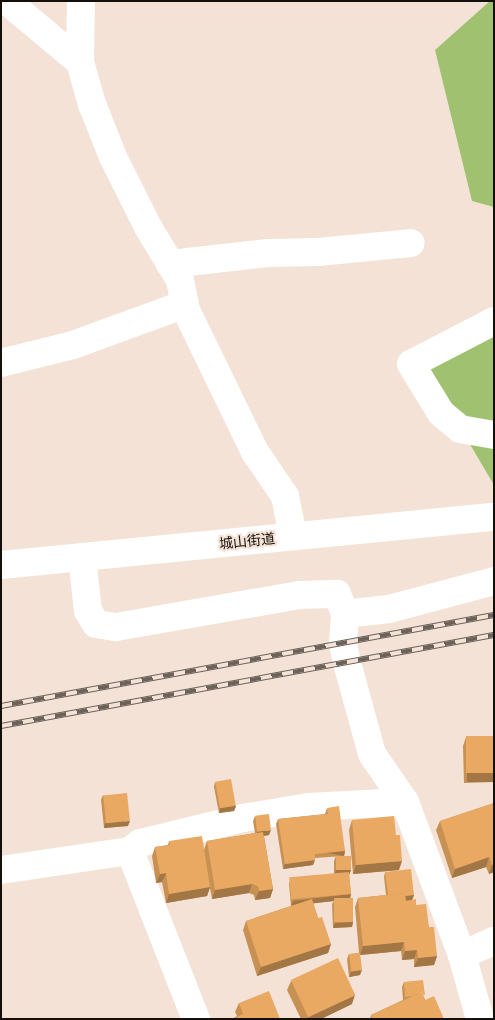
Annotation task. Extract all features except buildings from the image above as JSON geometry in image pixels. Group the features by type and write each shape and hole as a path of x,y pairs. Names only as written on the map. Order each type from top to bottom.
{"street":[{"path":"6,1 80,62"},
{"path":"80,1 80,62 92,104 113,157 148,227 180,280 185,304 255,452 285,496 293,536"},
{"path":"170,264 268,253 318,252 411,243"},
{"path":"1,363 73,345 185,304"},
{"path":"494,321 411,364 440,413 460,429 494,435"},
{"name":"城山街道","path":"1,565 494,516"},
{"path":"82,557 88,611 96,624 116,627 299,595 337,594 345,614 343,643 372,754 405,802 462,955 480,1019"},
{"path":"345,614 388,609 494,582"},
{"path":"1,870 130,851 140,843 243,818 308,807 405,802"},
{"path":"130,851 196,1019"},
{"path":"462,955 494,941"}],"green space":[{"path":"490,1 494,1 494,207 472,201 435,50"},
{"path":"494,336 494,485 425,368"}],"railway":[{"path":"1,706 494,615"},
{"path":"1,726 494,635"}]}
